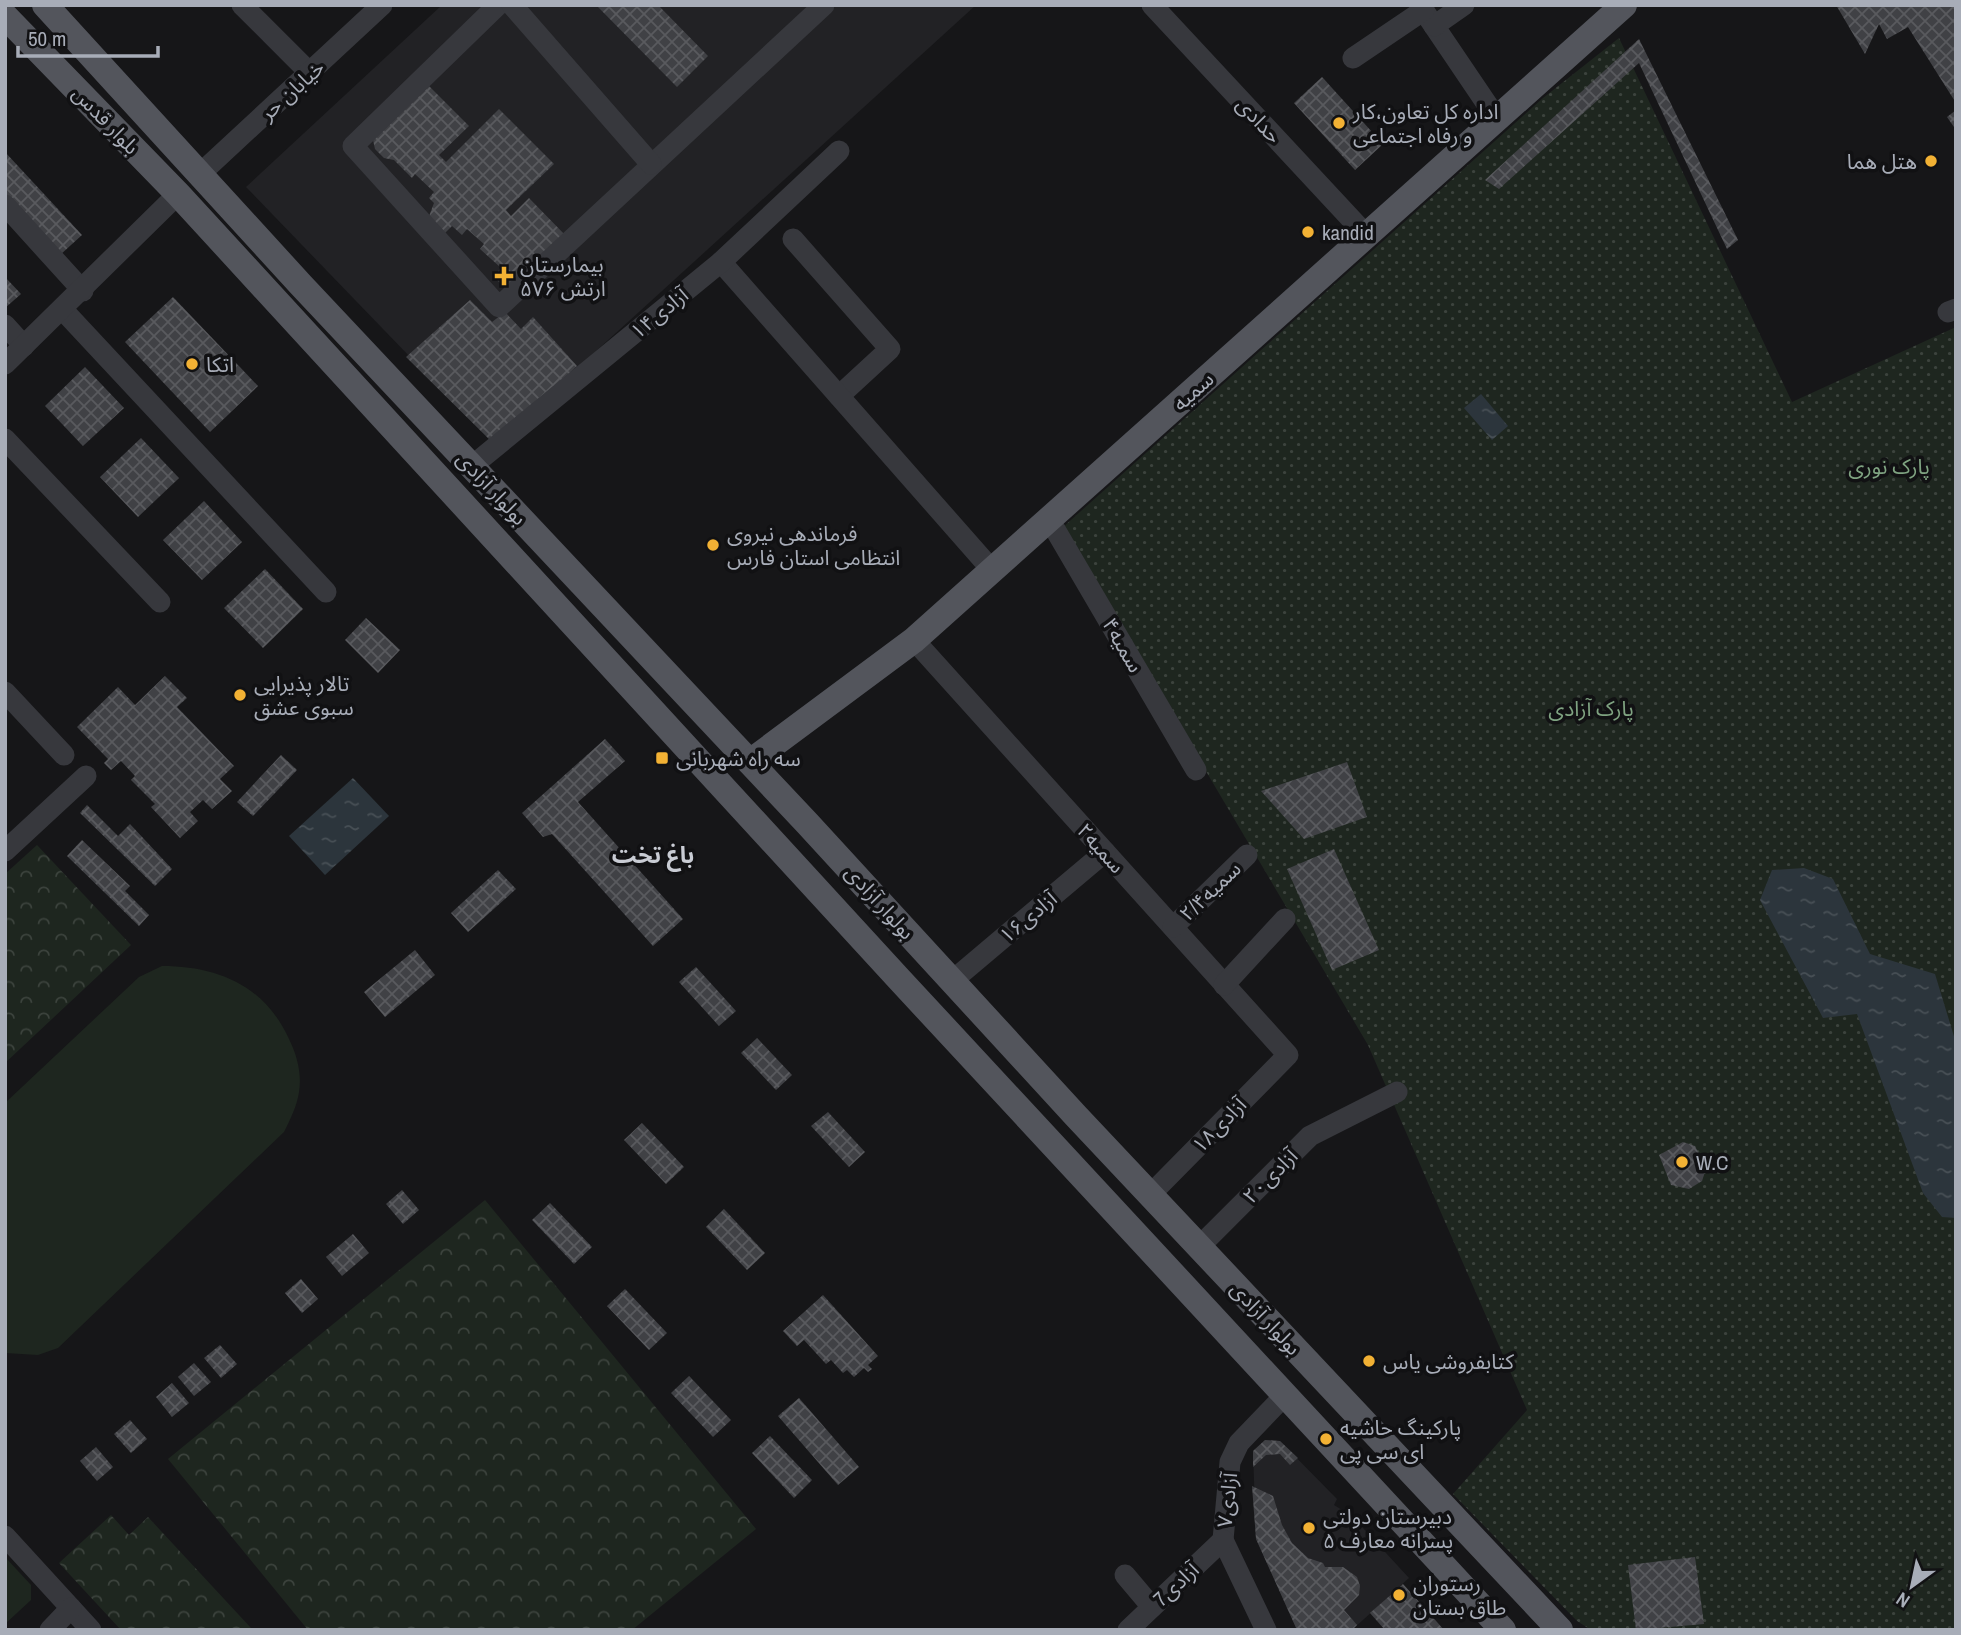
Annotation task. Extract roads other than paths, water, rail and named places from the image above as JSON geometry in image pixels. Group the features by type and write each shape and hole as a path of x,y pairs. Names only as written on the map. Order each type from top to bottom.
{"main road":[{"name":"بلوار قدس","path":"45,5 200,174"},
{"name":"سمیه","path":"750,762 914,640 1497,119 1538,93 1624,5"},
{"name":"بلوار قدس","path":"5,16 178,194"},
{"path":"178,194 200,174"},
{"name":"بولوار آزادی","path":"200,174 750,762 1150,1195 1560,1630"},
{"name":"بولوار آزادی","path":"178,194 899,979 1503,1630"},
{"path":"899,979 927,954"}],"street":[{"path":"242,5 310,74"},
{"name":"خیابان حر","path":"200,174 382,5"},
{"path":"498,5 353,146 499,307 824,5"},
{"path":"512,5 651,164"},
{"path":"1353,58 1426,14 1464,5"},
{"name":"حدادی","path":"1158,7 1367,236"},
{"path":"1426,14 1497,119"},
{"name":"آزادی۱۴","path":"472,466 721,262 839,151"},
{"path":"5,364 83,291 178,194"},
{"path":"5,205 83,291"},
{"path":"793,239 890,349 839,396"},
{"path":"721,262 992,570"},
{"path":"63,310 326,592"},
{"path":"5,325 24,346"},
{"path":"5,439 160,602"},
{"name":"سمیه۴","path":"1049,519 1196,770"},
{"name":"۲سمیه","path":"914,640 1288,1055"},
{"path":"5,692 64,755"},
{"path":"5,851 86,776"},
{"name":"آزادی۱۶","path":"951,981 1105,852"},
{"name":"سمیه۲/۴","path":"1173,927 1247,855"},
{"path":"1224,985 1285,919"},
{"name":"آزادی۱۸","path":"1150,1195 1288,1055"},
{"name":"آزادی۲۰","path":"1200,1246 1310,1136 1349,1119 1397,1092"},
{"name":"آزادی۷","path":"1223,1540 1230,1462 1234,1452 1239,1443 1285,1395"},
{"path":"5,1536 91,1630"},
{"path":"1223,1540 1266,1630"},
{"name":"7آزادی","path":"1129,1629 1223,1540"},
{"path":"1125,1575 1152,1607"},
{"path":"50,1630 71,1608"}],"water":[{"path":"1481,394 1508,426 1492,440 1464,408"},
{"path":"353,778 389,816 325,875 289,836"},
{"path":"1804,868 1833,879 1870,954 1935,974 1956,1043 1956,1218 1942,1217 1923,1193 1857,1014 1823,1018 1760,900 1772,870"}],"place":[{"name":"اداره کل تعاون،کار و رفاه اجتماعی","path":"1339,123"},
{"name":"هتل هما","path":"1931,161"},
{"name":"kandid","path":"1308,232"},
{"name":"بیمارستان ۵۷۶ ارتش","path":"504,276"},
{"name":"اتکا","path":"192,364"},
{"name":"فرماندهی نیروی انتظامی استان فارس","path":"713,545"},
{"name":"تالار پذیرایی سبوی عشق","path":"240,695"},
{"name":"سه راه شهربانی","path":"662,758"},
{"name":"W.C","path":"1682,1162"},
{"name":"کتابفروشی یاس","path":"1369,1361"},
{"name":"پارکینگ حاشیه ای سی پی","path":"1326,1439"},
{"name":"دبیرستان دولتی پسرانه معارف ۵","path":"1309,1528"},
{"name":"رستوران طاق بستان","path":"1399,1595"}],"district":[{"name":"باغ تخت","path":"653,854"}],"park label":[{"name":"پارک نوری","path":"1889,466"},
{"name":"پارک آزادی","path":"1591,708"}]}
